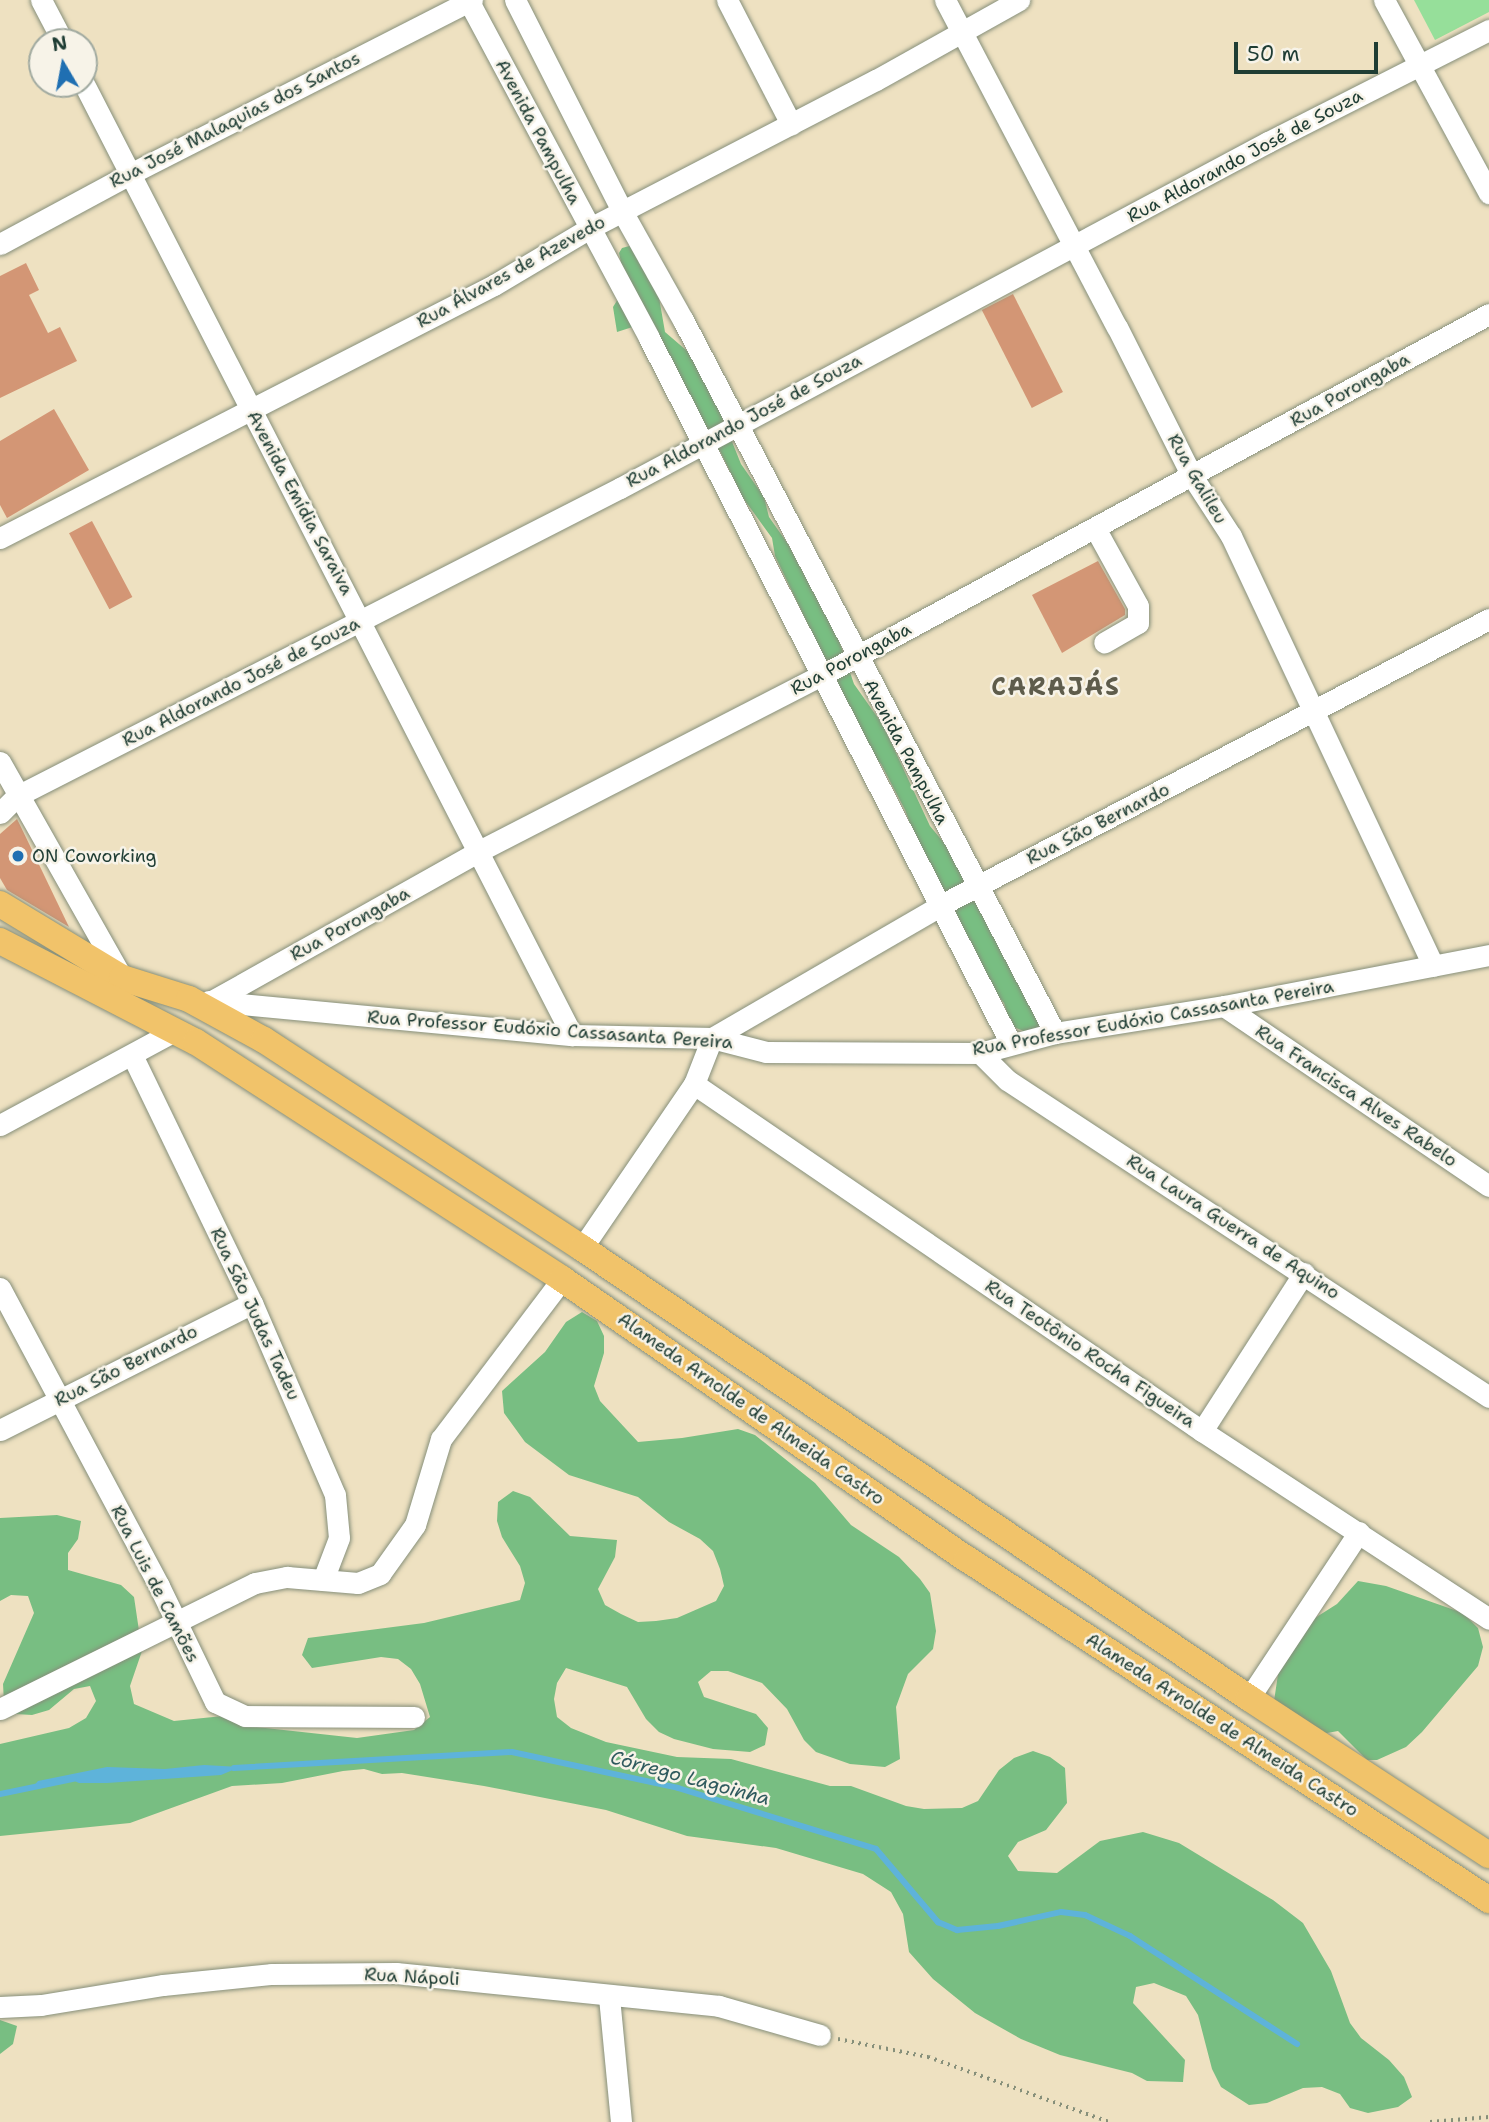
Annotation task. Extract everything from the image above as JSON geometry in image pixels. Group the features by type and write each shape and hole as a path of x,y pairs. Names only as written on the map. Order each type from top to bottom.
{"main road":[{"name":"Alameda Arnolde de Almeida Castro","path":"0,904 122,978 200,1000 264,1040 582,1248 1249,1698 1489,1855"},
{"name":"Alameda Arnolde de Almeida Castro","path":"0,941 196,1042 562,1279 967,1559 1489,1900"},
{"path":"746,1406 767,1373"}],"street":[{"path":"41,0 56,28"},
{"name":"Avenida Pampulha","path":"515,0 622,211 683,320 1055,1033"},
{"path":"727,0 791,124"},
{"name":"Rua Galileu","path":"945,0 1192,476 1231,536 1433,966"},
{"name":"Rua Álvares de Azevedo","path":"0,537 494,285 590,228 791,124 1018,0"},
{"path":"1384,0 1422,65 1489,193"},
{"name":"Avenida Pampulha","path":"469,1 824,674 1011,1044"},
{"name":"Rua José Malaquias dos Santos","path":"0,244 128,175 469,1"},
{"name":"Rua Aldorando José de Souza","path":"0,813 17,796 620,488 1334,107 1489,30"},
{"name":"Avenida Emídia Saraiva","path":"91,98 572,1035"},
{"name":"Rua Porongaba","path":"200,1000 479,850 824,674 1489,314"},
{"path":"649,338 683,320"},
{"path":"1095,528 1138,606 1138,623 1104,643"},
{"name":"Rua São Bernardo","path":"712,1038 976,886 1314,713 1489,619"},
{"path":"0,762 122,978"},
{"name":"Rua Professor Eudóxio Cassasanta Pereira","path":"200,1000 572,1035 712,1038 765,1052 980,1053 1055,1033 1224,1006 1489,955"},
{"name":"Rua Francisca Alves Rabelo","path":"1224,1006 1489,1186"},
{"path":"0,1125 173,1032"},
{"path":"582,1248 694,1084 712,1038"},
{"name":"Rua Laura Guerra de Aquino","path":"980,1053 1007,1080 1489,1397"},
{"name":"Rua São Judas Tadeu","path":"132,1055 252,1303 335,1494 339,1538 323,1580"},
{"name":"Rua Teotônio Rocha Figueira","path":"694,1084 1202,1430 1489,1619"},
{"path":"1202,1430 1304,1273"},
{"path":"0,1709 255,1583 287,1577 358,1583 380,1574 415,1525 441,1439 562,1279"},
{"name":"Rua Luis de Camões","path":"0,1288 176,1622 215,1702 245,1716 414,1717"},
{"name":"Rua São Bernardo","path":"0,1430 252,1303"},
{"path":"1249,1698 1359,1532"},
{"name":"Rua Nápoli","path":"0,2007 41,2006 163,1985 272,1974 396,1973 719,2007 821,2035"},
{"path":"609,1997 621,2122"}],"path":[{"path":"821,2035 928,2057 1110,2122"},
{"path":"1430,2122 1489,2117"}],"green space":[{"path":"1414,0 1489,0 1489,12 1435,40"},
{"path":"633,245 656,280 665,332 700,362 741,464 764,497 769,517 788,544 838,638 854,684 883,725 930,826 945,844 1045,1022 1036,1036 1011,1026 1004,1003 993,990 933,884 905,810 881,764 869,751 775,556 772,538 743,498 720,451 712,445 679,387 663,341 648,334 648,322 617,332 613,307 626,286 619,253 622,248"},
{"path":"582,1312 597,1321 604,1336 604,1353 594,1386 600,1401 638,1442 738,1429 755,1435 815,1483 851,1525 899,1557 920,1579 930,1593 936,1631 933,1649 908,1674 896,1707 900,1759 885,1767 850,1764 816,1752 804,1740 787,1709 762,1683 728,1671 711,1671 698,1682 704,1697 756,1714 768,1728 765,1745 750,1752 713,1749 674,1739 659,1732 646,1719 627,1687 566,1668 557,1683 554,1699 557,1717 571,1728 606,1742 677,1757 731,1759 830,1786 851,1786 906,1806 924,1809 962,1808 978,1801 999,1770 1014,1758 1033,1751 1050,1757 1065,1768 1067,1803 1046,1830 1018,1842 1008,1856 1018,1871 1057,1873 1100,1841 1143,1832 1179,1843 1273,1900 1303,1923 1331,1971 1350,2023 1361,2038 1389,2060 1404,2077 1412,2097 1398,2107 1368,2113 1350,2108 1340,2094 1322,2087 1303,2088 1267,2103 1249,2105 1221,2087 1212,2069 1198,2015 1186,1996 1154,1983 1136,1987 1133,2003 1185,2060 1183,2082 1147,2081 1132,2073 1060,2055 1021,2039 975,2013 933,1979 909,1952 903,1914 891,1892 863,1874 776,1848 687,1836 606,1810 484,1786 402,1773 382,1774 364,1769 343,1771 282,1783 232,1786 130,1823 0,1836 0,1744 69,1728 86,1718 96,1701 90,1686 74,1689 49,1710 32,1715 16,1714 4,1702 3,1684 34,1613 28,1596 11,1595 0,1601 0,1518 57,1515 81,1521 78,1539 68,1553 68,1570 121,1585 134,1597 142,1651 130,1686 134,1704 174,1721 223,1716 239,1725 357,1738 414,1730 430,1717 420,1684 411,1669 398,1659 381,1657 312,1668 302,1655 308,1638 424,1623 520,1600 525,1583 520,1566 502,1537 497,1521 498,1502 513,1491 530,1497 570,1536 617,1540 615,1557 598,1589 605,1605 621,1614 638,1622 656,1621 677,1618 716,1601 724,1586 720,1569 713,1551 700,1539 669,1522 638,1497 569,1475 525,1442 504,1413 502,1391 545,1352 566,1322"},
{"path":"1358,1581 1386,1586 1463,1613 1478,1628 1483,1647 1478,1666 1422,1732 1406,1747 1377,1760 1367,1760 1338,1731 1316,1735 1273,1708 1281,1654 1296,1630 1337,1604"},
{"path":"0,2020 17,2026 13,2044 0,2054"}],"water":[{"path":"204,1765 240,1767 221,1775 107,1783 79,1783 72,1780 31,1789 38,1781 107,1767 165,1769"}],"building":[{"path":"26,263 39,290 29,295 48,333 60,327 77,361 0,398 0,276"},
{"path":"1013,294 1063,392 1032,408 982,310"},
{"path":"54,409 89,470 7,518 0,505 0,441"},
{"path":"92,521 132,597 109,609 69,533"},
{"path":"1098,561 1125,609 1125,615 1062,653 1032,595"},
{"name":"ON Coworking","path":"17,819 69,927 7,890 0,878 0,834"}],"waterway":[{"name":"Córrego Lagoinha","path":"234,1768 512,1752 678,1788 876,1849 938,1922 957,1930 998,1926 1061,1912 1085,1915 1130,1936 1297,2044"},
{"name":"Córrego Lagoinha","path":"0,1794 73,1779"}],"place":[{"name":"ON Coworking","path":"18,856"}],"district":[{"name":"CARAJÁS","path":"1056,688"}]}
